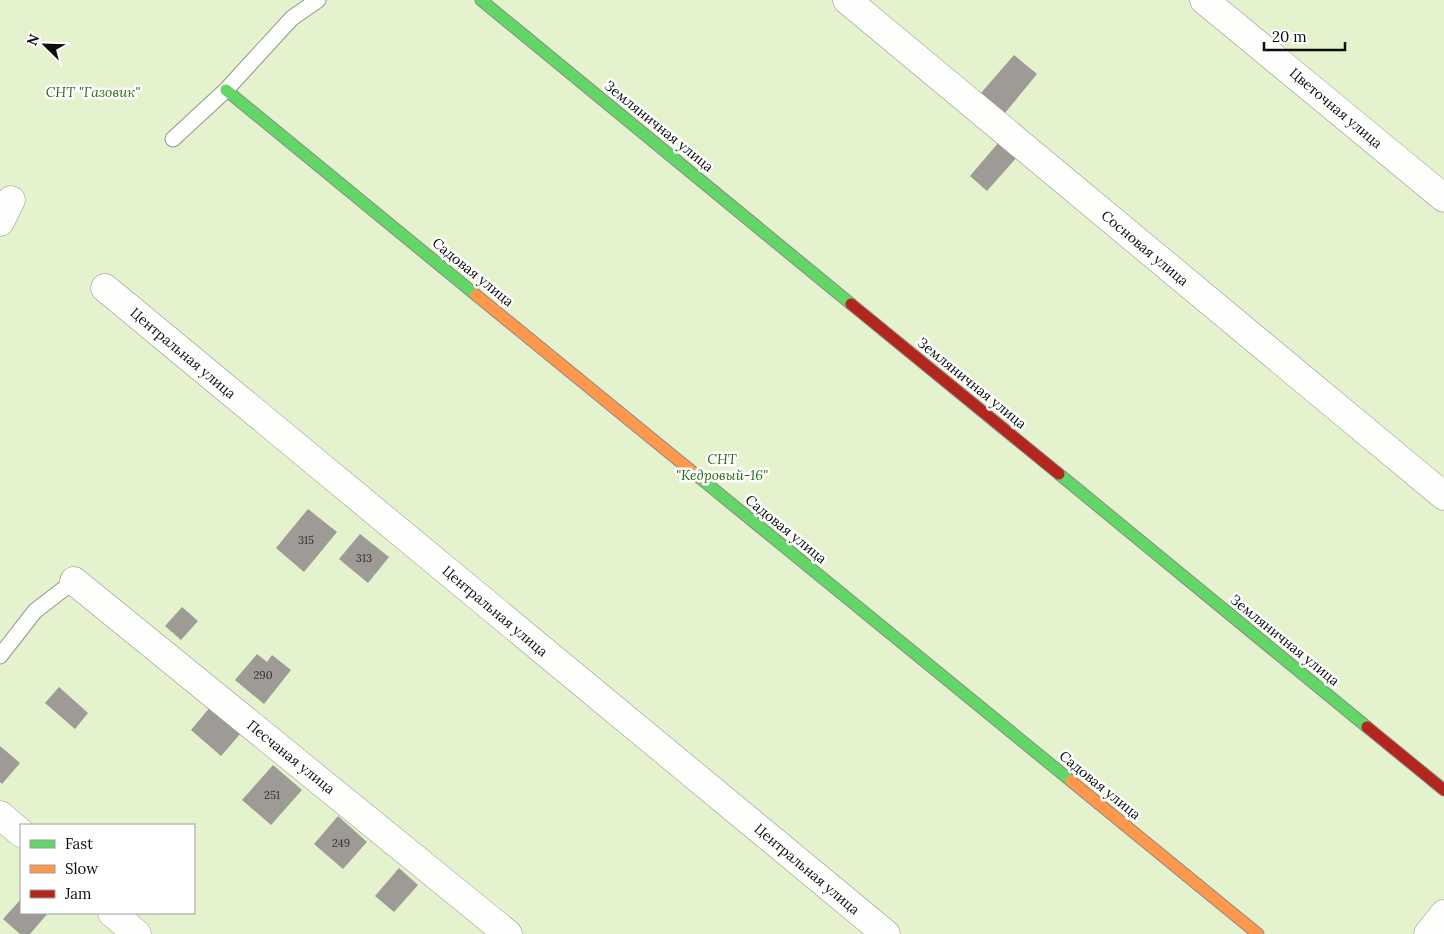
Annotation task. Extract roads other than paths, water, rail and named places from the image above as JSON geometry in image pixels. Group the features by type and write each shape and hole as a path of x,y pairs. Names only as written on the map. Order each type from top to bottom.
{"street":[{"name":"Земляничная улица","path":"482,0 1444,790"},
{"name":"Сосновая улица","path":"847,0 1444,496"},
{"name":"Цветочная улица","path":"1204,0 1444,198"},
{"name":"Садовая улица","path":"226,90 1258,934"},
{"name":"Центральная улица","path":"105,288 886,934"},
{"name":"Песчаная улица","path":"74,581 508,934"},
{"path":"0,815 20,832"},
{"path":"113,914 137,934"},
{"path":"1428,934 1444,914"}],"lane":[{"path":"173,139 226,90 292,18 318,0"},
{"path":"0,656 35,611 74,581"}],"park label":[{"name":"СНТ \"Газовик\"","path":"93,92"},
{"name":"СНТ \"Кедровый-16\"","path":"722,468"}]}
